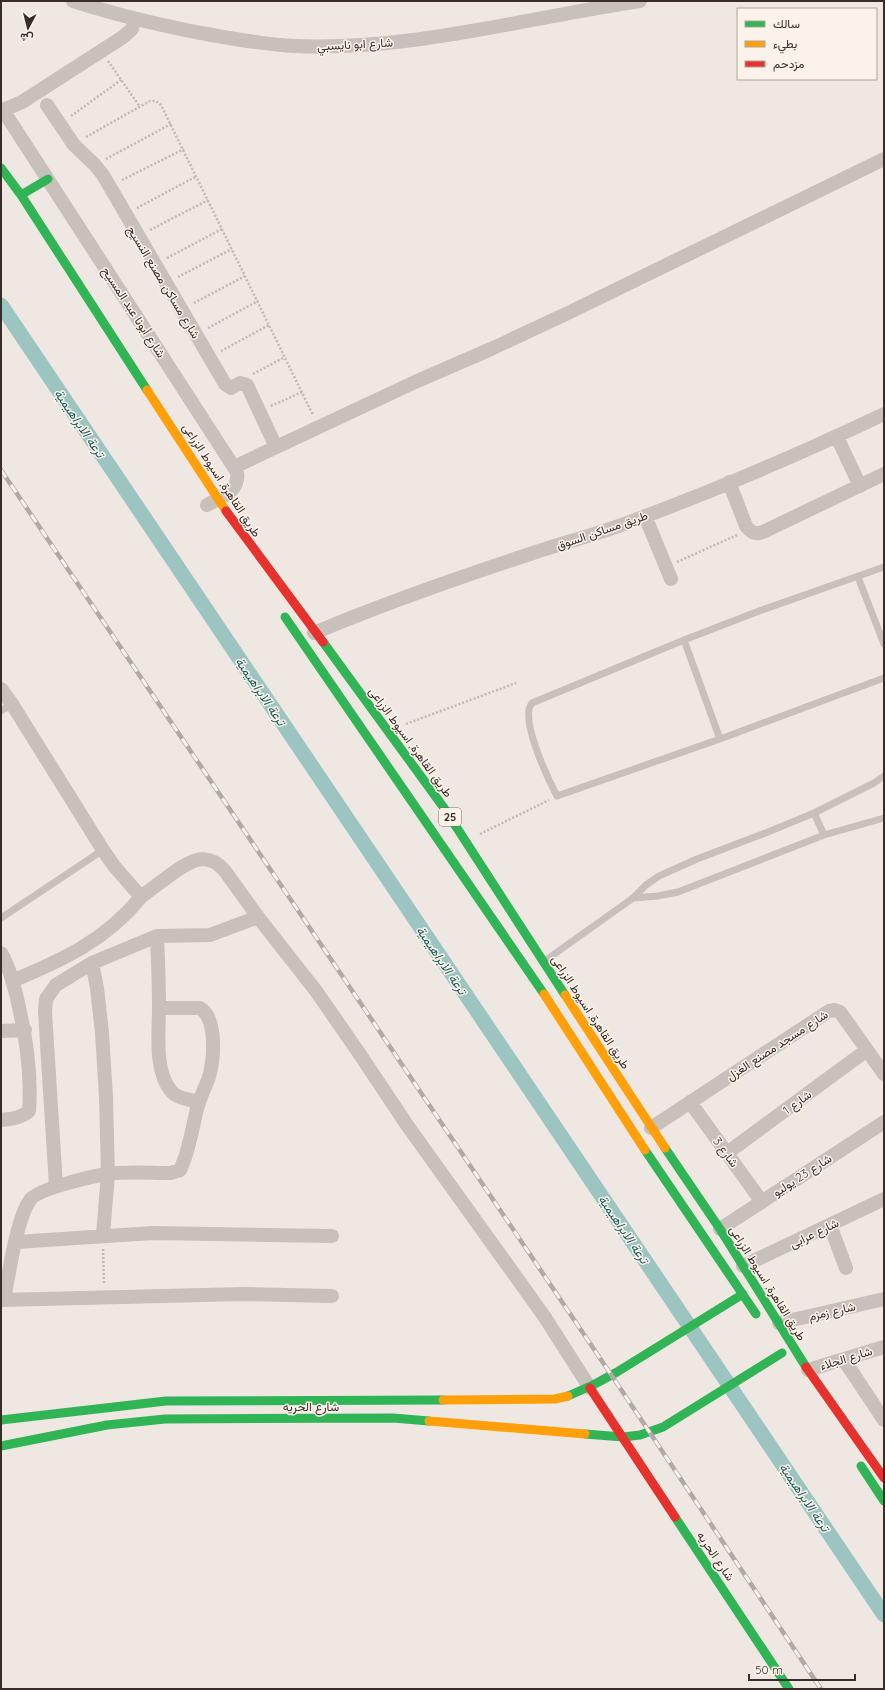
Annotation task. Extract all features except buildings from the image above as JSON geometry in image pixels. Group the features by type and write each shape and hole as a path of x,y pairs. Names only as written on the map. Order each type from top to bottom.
{"main road":[{"name":"طريق القاهرة, اسيوط الزراعى","path":"1,168 21,195 159,406 210,503 236,526 444,808 651,1128 720,1229 808,1370 884,1478"},
{"path":"21,195 48,179"},
{"path":"147,413 159,406"},
{"name":"25","path":"278,607 532,976 640,1142 760,1320"},
{"name":"شارع الحريه","path":"1,1446 36,1427 166,1401 555,1399 573,1395 590,1388 743,1294"},
{"name":"شارع الحريه","path":"1,1420 36,1427 107,1425 146,1420 385,1418 623,1437 649,1433 676,1420 782,1353"},
{"name":"شارع الحريه","path":"590,1388 788,1688"},
{"path":"857,1461 884,1501"}],"street":[{"name":"شارع ابو نايسبي","path":"73,1 173,29 262,43 294,46 327,46 428,39 640,1"},
{"path":"102,10 114,1"},
{"path":"2,110 22,102 124,37 132,29 134,19"},
{"name":"شارع مساكن مصنع النسيج","path":"47,105 74,145 95,165 228,388"},
{"name":"شارع أبونا عبد المسيح","path":"2,110 237,472 237,484 230,493 210,503"},
{"path":"234,467 547,323 884,160"},
{"path":"228,388 240,383 246,384 276,447"},
{"name":"طريق مساكن السوق","path":"314,633 408,596 645,516 837,437 884,414"},
{"path":"837,437 860,486"},
{"path":"729,482 749,529 752,532 761,533 884,474"},
{"path":"645,516 668,573"},
{"path":"1,689 7,708 114,866 141,897"},
{"path":"12,981 55,964 94,941 127,915 141,897 184,865 198,859 204,859 220,865 339,1024 407,1126 540,1310 590,1388"},
{"path":"56,1186 45,1012 46,999 56,985 92,962 157,936 210,935 258,917"},
{"path":"157,936 159,1008 158,1037 162,1076 171,1092 199,1102"},
{"path":"1,1120 16,1118 29,1111 30,1098 25,1030 12,981 2,957"},
{"path":"92,962 97,988 102,1033 108,1174 103,1235"},
{"path":"159,1008 200,1008 207,1015 211,1026 212,1055 208,1080 199,1102 183,1164 180,1170 171,1173 108,1174 56,1186 31,1198 24,1209 2,1300 244,1294 332,1296"},
{"name":"شارع مسجد مصنع الغزل","path":"651,1128 829,1011 835,1010 840,1012 884,1074"},
{"path":"1,1031 25,1030"},
{"name":"شارع 1","path":"727,1153 867,1050"},
{"name":"شارع 3","path":"690,1102 762,1202"},
{"name":"شارع 23 يوليو","path":"720,1229 884,1122"},
{"name":"شارع عرابى","path":"743,1266 884,1199"},
{"path":"830,1225 846,1268"},
{"path":"16,1242 103,1235 184,1233 332,1236"},
{"name":"شارع زمزم","path":"779,1323 884,1299"},
{"name":"شارع الجلاء","path":"808,1370 884,1347"},
{"path":"844,1360 884,1420"}],"lane":[{"path":"884,567 684,640 530,705 528,720 541,760 556,796 720,739 884,678"},
{"path":"858,577 884,644"},
{"path":"684,640 720,739"},
{"path":"544,962 633,898 646,884 677,867 814,813 868,786 884,776"},
{"path":"814,813 824,835"},
{"path":"633,898 658,896 696,886 824,835 884,818"},
{"path":"1,918 103,850"}],"path":[{"path":"108,60 140,107"},
{"path":"59,124 121,80"},
{"path":"74,145 150,101 156,101 161,105 184,149 319,427"},
{"path":"95,165 171,124"},
{"path":"109,187 184,149"},
{"path":"124,214 197,176"},
{"path":"138,237 208,200"},
{"path":"154,265 222,229"},
{"path":"165,284 232,249"},
{"path":"181,310 245,276"},
{"path":"195,335 258,301"},
{"path":"209,357 269,325"},
{"path":"228,388 285,357"},
{"path":"259,411 302,392"},
{"path":"668,573 749,529"},
{"path":"388,731 516,683"},
{"path":"466,842 556,796"},
{"path":"103,1235 105,1297"}],"waterway":[{"name":"ترعة الابراهيمية","path":"1,305 884,1615"}],"railway":[{"path":"1,470 612,1376 821,1689"}],"traffic: fast":[{"path":"1,168 21,195 147,390"},
{"path":"21,195 48,179"},
{"path":"285,617 544,994"},
{"path":"323,642 444,808 565,995"},
{"path":"665,1148 720,1229 806,1367"},
{"path":"645,1150 756,1314"},
{"path":"568,1396 617,1372 743,1294"},
{"path":"585,1434 623,1437 640,1435 663,1427 782,1353"},
{"path":"1,1420 166,1401 443,1400"},
{"path":"1,1446 107,1425 165,1419 393,1418 429,1421"},
{"path":"861,1466 884,1501"},
{"path":"675,1517 789,1689"}],"traffic: slow":[{"path":"147,390 226,511"},
{"path":"544,994 645,1150"},
{"path":"565,995 665,1148"},
{"path":"443,1400 555,1399 568,1396"},
{"path":"429,1421 585,1434"}],"traffic: jam":[{"path":"226,511 323,642"},
{"path":"806,1367 884,1478"},
{"path":"590,1388 675,1517"}]}
